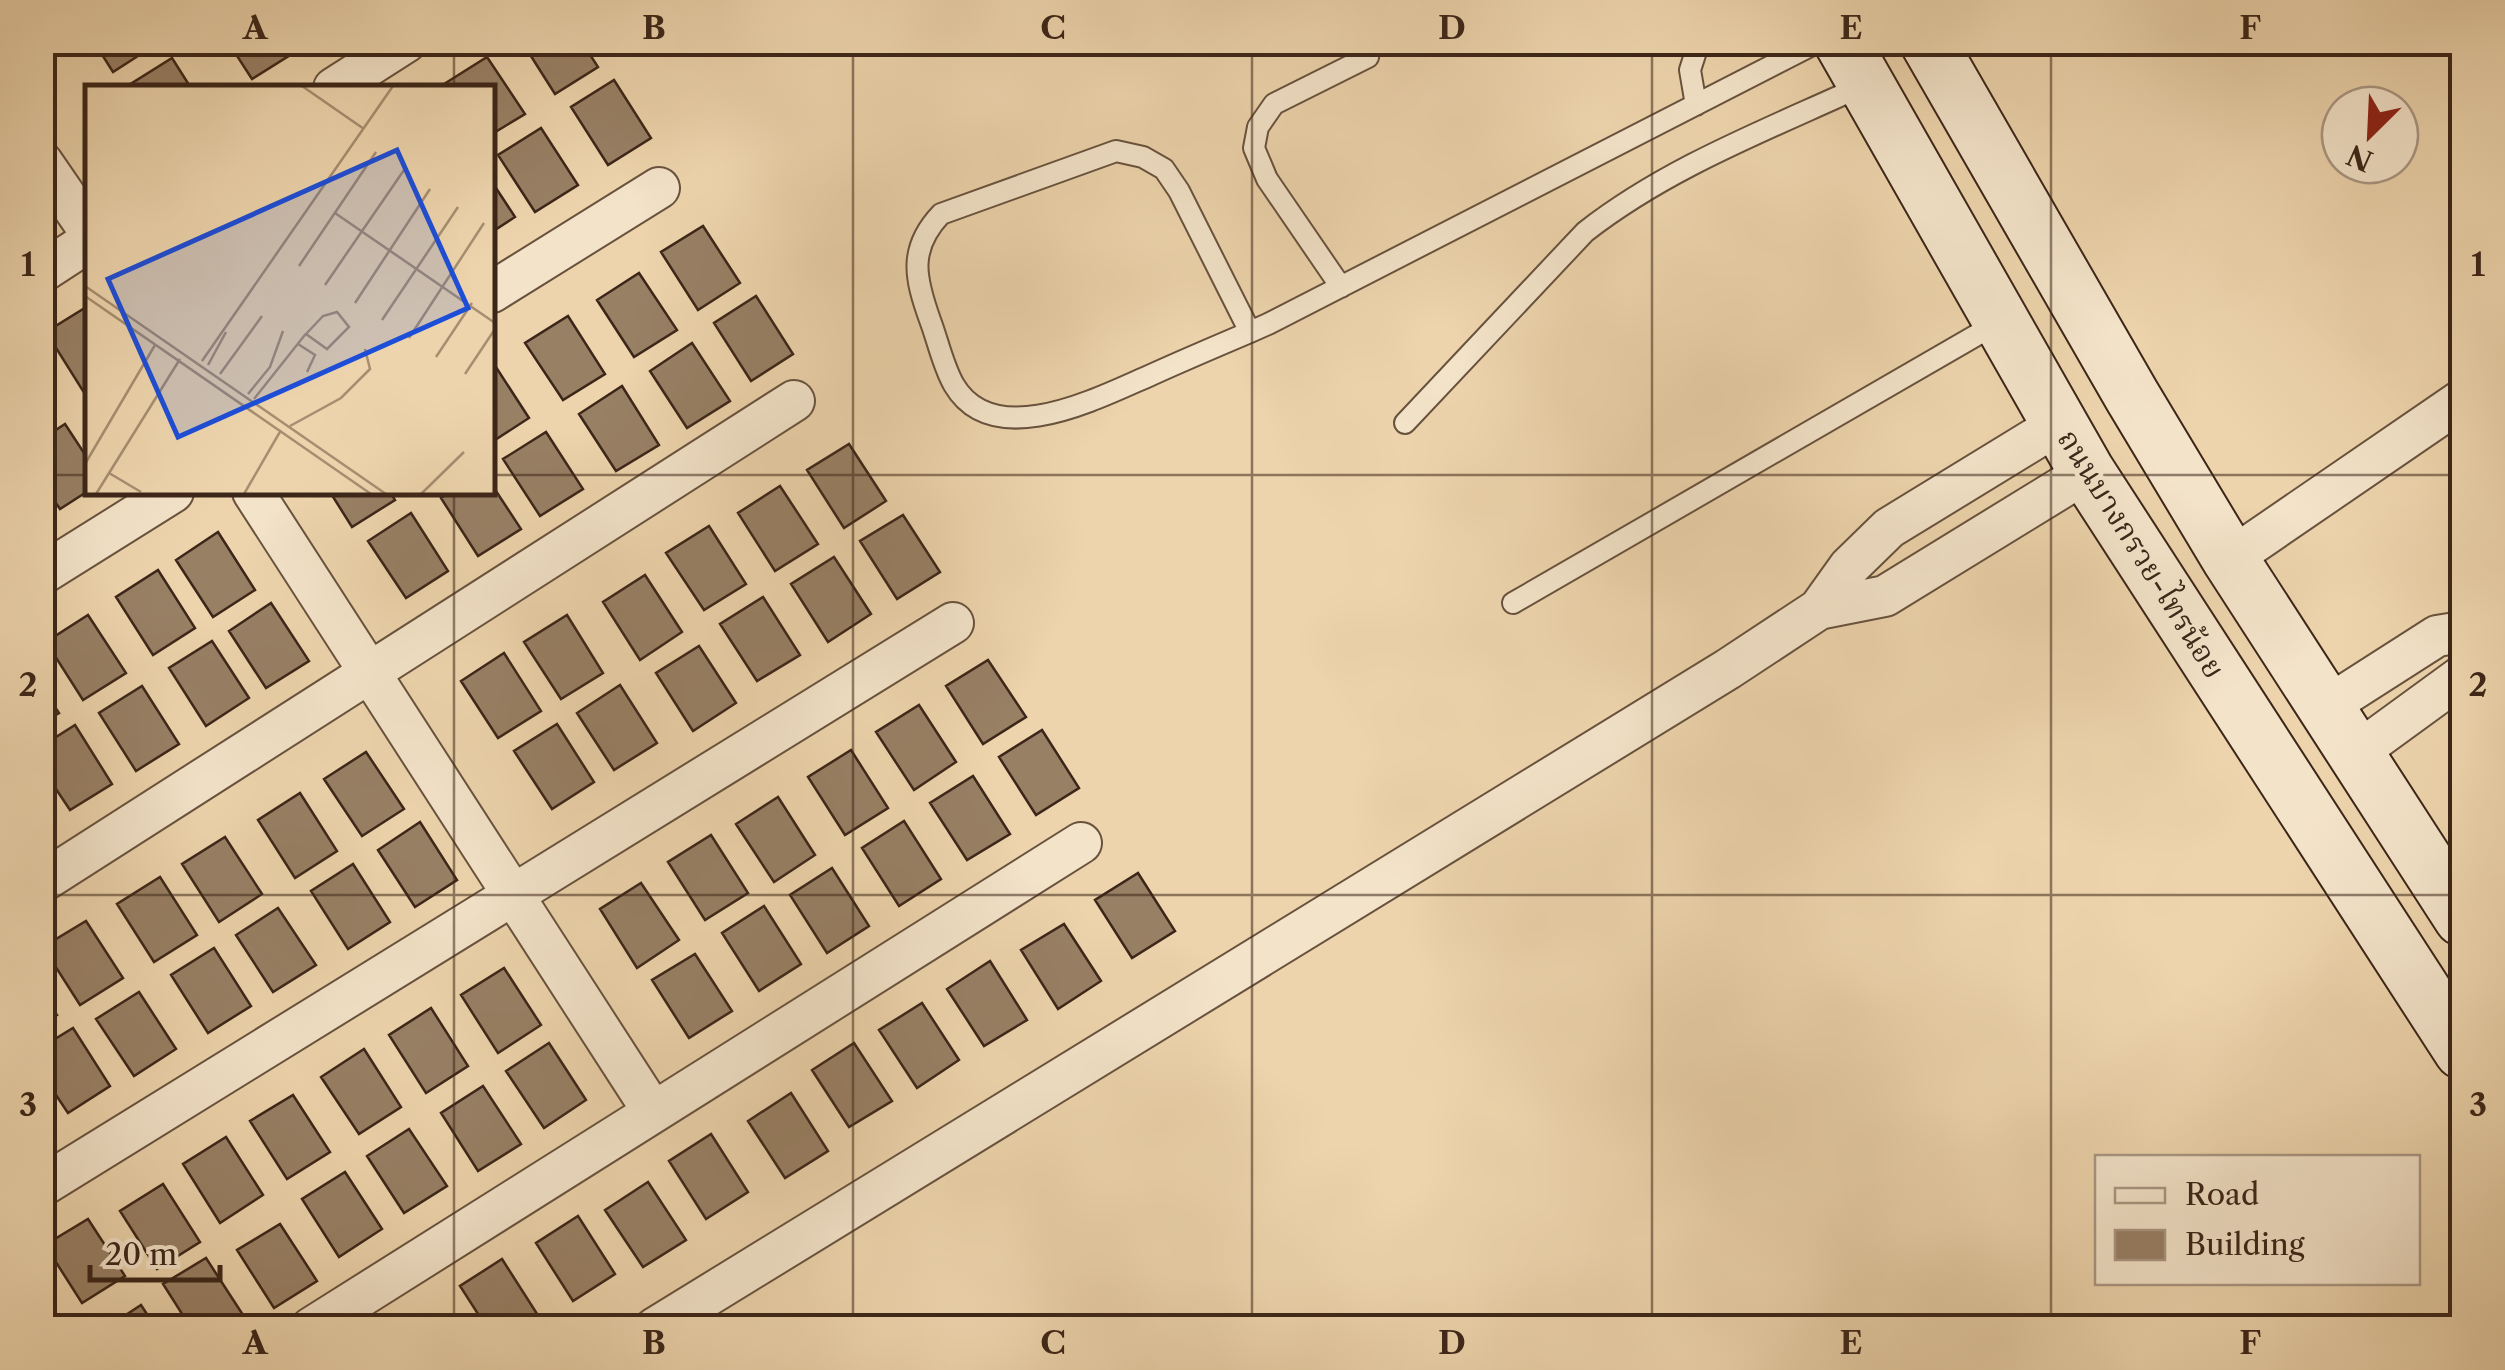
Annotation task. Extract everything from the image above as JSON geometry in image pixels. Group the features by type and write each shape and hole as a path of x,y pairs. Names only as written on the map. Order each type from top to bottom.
{"main road":[{"path":"1928,42 2230,559 2462,918"},
{"name":"ถนนบางกรวย-ไทรน้อย","path":"1854,63 2086,472 2462,1051"}],"street":[{"path":"339,85 406,42"},
{"path":"42,162 85,225"},
{"path":"495,290 659,188"},
{"path":"42,272 85,244"},
{"path":"2230,559 2462,400"},
{"path":"42,882 794,401"},
{"path":"655,1328 1818,609 1889,528 2059,424"},
{"path":"1818,609 1885,596 2086,472"},
{"path":"42,574 167,495"},
{"path":"255,495 652,1110"},
{"path":"42,1186 953,622"},
{"path":"2326,707 2438,636 2462,632"},
{"path":"2355,754 2462,676"},
{"path":"311,1328 1082,843"}],"lane":[{"path":"1696,105 1690,70 1699,42"},
{"path":"1250,332 1179,191 1164,170 1143,157 1116,151 942,214 920,244 917,284 955,387 981,411 1023,418 1070,410 1250,332 1818,42"},
{"path":"1340,287 1267,178 1254,148 1258,126 1274,104 1368,57"},
{"path":"1405,423 1586,232 1652,184 1854,63"},
{"path":"1513,603 2001,321"}],"building":[{"path":"94,42 154,42 155,45 113,72"},
{"path":"228,42 289,42 295,52 252,79"},
{"path":"522,42 582,42 598,67 555,94"},
{"path":"487,57 525,114 495,132 495,85 444,84"},
{"path":"172,58 189,85 129,85"},
{"path":"614,80 651,138 608,165 571,107"},
{"path":"541,128 578,185 535,212 498,155"},
{"path":"495,187 515,217 495,230"},
{"path":"703,226 740,283 698,310 661,252"},
{"path":"639,273 677,330 634,357 597,300"},
{"path":"756,296 793,354 751,381 714,323"},
{"path":"85,308 83,391 46,332"},
{"path":"568,316 605,374 563,400 525,343"},
{"path":"692,343 730,401 687,428 650,371"},
{"path":"495,366 529,418 495,440"},
{"path":"622,386 659,445 616,471 579,414"},
{"path":"65,424 85,454 85,493 60,509 42,483 42,439"},
{"path":"546,432 583,489 540,516 503,459"},
{"path":"849,444 886,501 844,528 807,470"},
{"path":"780,486 818,544 775,571 738,513"},
{"path":"495,490 521,529 478,556 441,498 495,495"},
{"path":"332,495 392,495 395,500 352,527"},
{"path":"411,513 448,571 406,598 368,541"},
{"path":"903,515 940,572 897,599 860,541"},
{"path":"709,526 746,584 704,610 666,553"},
{"path":"218,532 255,590 213,617 176,560"},
{"path":"834,557 871,614 828,642 791,584"},
{"path":"158,570 195,628 153,655 116,597"},
{"path":"645,575 682,632 640,660 603,602"},
{"path":"763,597 800,655 757,681 720,624"},
{"path":"271,603 309,661 266,688 229,631"},
{"path":"88,615 126,673 83,700 46,642"},
{"path":"567,615 603,673 561,699 524,642"},
{"path":"212,641 249,698 206,726 169,668"},
{"path":"699,646 736,703 693,731 656,673"},
{"path":"504,653 541,711 498,738 461,681"},
{"path":"988,660 1026,717 983,744 946,686"},
{"path":"620,685 657,743 614,770 577,713"},
{"path":"142,686 179,744 136,771 99,713"},
{"path":"42,687 59,713 42,723"},
{"path":"919,705 956,762 914,790 876,732"},
{"path":"557,724 594,782 552,809 514,751"},
{"path":"75,725 112,784 70,810 42,768 42,746"},
{"path":"1042,730 1079,788 1036,815 999,757"},
{"path":"851,750 888,808 845,835 808,777"},
{"path":"366,752 404,809 362,836 324,779"},
{"path":"973,776 1010,834 967,860 930,803"},
{"path":"300,793 337,851 295,878 258,820"},
{"path":"778,797 815,855 774,882 736,824"},
{"path":"904,821 941,879 899,906 862,848"},
{"path":"420,822 457,880 415,907 378,850"},
{"path":"711,835 748,893 705,920 668,862"},
{"path":"225,837 262,894 219,922 182,864"},
{"path":"353,864 390,922 348,949 311,891"},
{"path":"832,868 869,926 827,953 790,895"},
{"path":"1138,873 1175,931 1132,958 1095,900"},
{"path":"160,877 197,935 154,962 117,904"},
{"path":"641,883 679,940 637,968 600,909"},
{"path":"764,906 801,964 759,991 722,933"},
{"path":"278,908 316,965 273,992 236,935"},
{"path":"86,921 123,978 80,1005 43,947"},
{"path":"1064,924 1101,981 1058,1009 1021,950"},
{"path":"214,948 251,1006 208,1033 171,975"},
{"path":"695,954 732,1011 689,1038 652,980"},
{"path":"990,961 1027,1020 984,1046 947,989"},
{"path":"504,968 541,1025 498,1053 461,995"},
{"path":"139,992 176,1049 134,1076 96,1019"},
{"path":"42,993 57,1015 42,1024"},
{"path":"922,1003 959,1060 917,1088 879,1030"},
{"path":"431,1008 468,1066 426,1093 389,1035"},
{"path":"73,1028 110,1086 68,1113 42,1074 42,1047"},
{"path":"549,1043 586,1100 544,1128 506,1071"},
{"path":"854,1043 892,1101 849,1127 812,1070"},
{"path":"364,1049 401,1107 359,1134 321,1077"},
{"path":"483,1086 521,1144 478,1171 441,1113"},
{"path":"791,1093 828,1151 785,1178 748,1121"},
{"path":"293,1095 330,1152 287,1179 250,1121"},
{"path":"409,1129 447,1186 404,1213 367,1156"},
{"path":"711,1134 748,1192 706,1219 669,1161"},
{"path":"226,1137 263,1195 220,1223 183,1164"},
{"path":"345,1172 382,1229 339,1257 302,1199"},
{"path":"648,1182 686,1240 643,1267 605,1210"},
{"path":"163,1184 200,1242 157,1269 120,1211"},
{"path":"578,1216 615,1274 573,1301 536,1243"},
{"path":"88,1219 125,1276 82,1303 45,1245"},
{"path":"280,1224 317,1281 274,1308 237,1250"},
{"path":"206,1258 243,1315 223,1328 191,1328 163,1284"},
{"path":"502,1259 539,1317 522,1328 487,1328 460,1286"},
{"path":"141,1305 156,1328 106,1328"}]}
